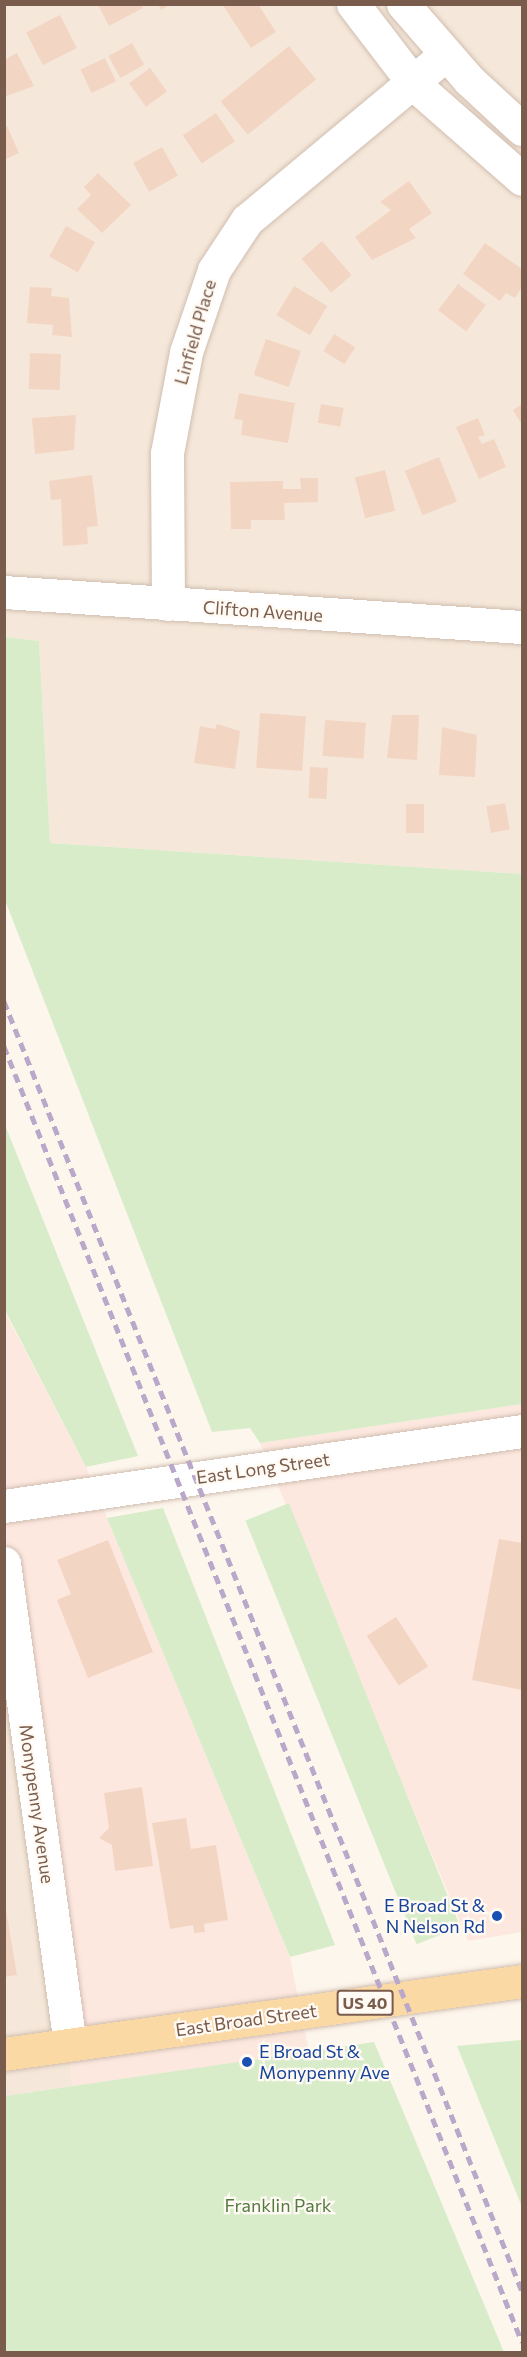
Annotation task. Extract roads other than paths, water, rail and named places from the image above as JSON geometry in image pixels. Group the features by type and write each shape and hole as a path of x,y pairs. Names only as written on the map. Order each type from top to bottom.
{"main road":[{"name":"East Broad Street","path":"4,2054 522,1981"}],"street":[{"path":"352,4 415,85 522,179"},
{"path":"403,4 446,55 522,129"},
{"name":"Linfield Place","path":"168,604 167,453 186,352 214,270 247,220 415,85 446,55"},
{"name":"Clifton Avenue","path":"4,592 522,627"},
{"name":"East Long Street","path":"4,1506 522,1431"},
{"name":"Monypenny Avenue","path":"4,1563 70,2044"}],"railway":[{"path":"4,1001 522,2291"},
{"path":"4,1046 522,2342"}],"place":[{"name":"E Broad St & N Nelson Rd","path":"497,1916"},
{"name":"E Broad St & Monypenny Ave","path":"247,2062"}],"park label":[{"name":"Franklin Park","path":"278,2205"}]}
